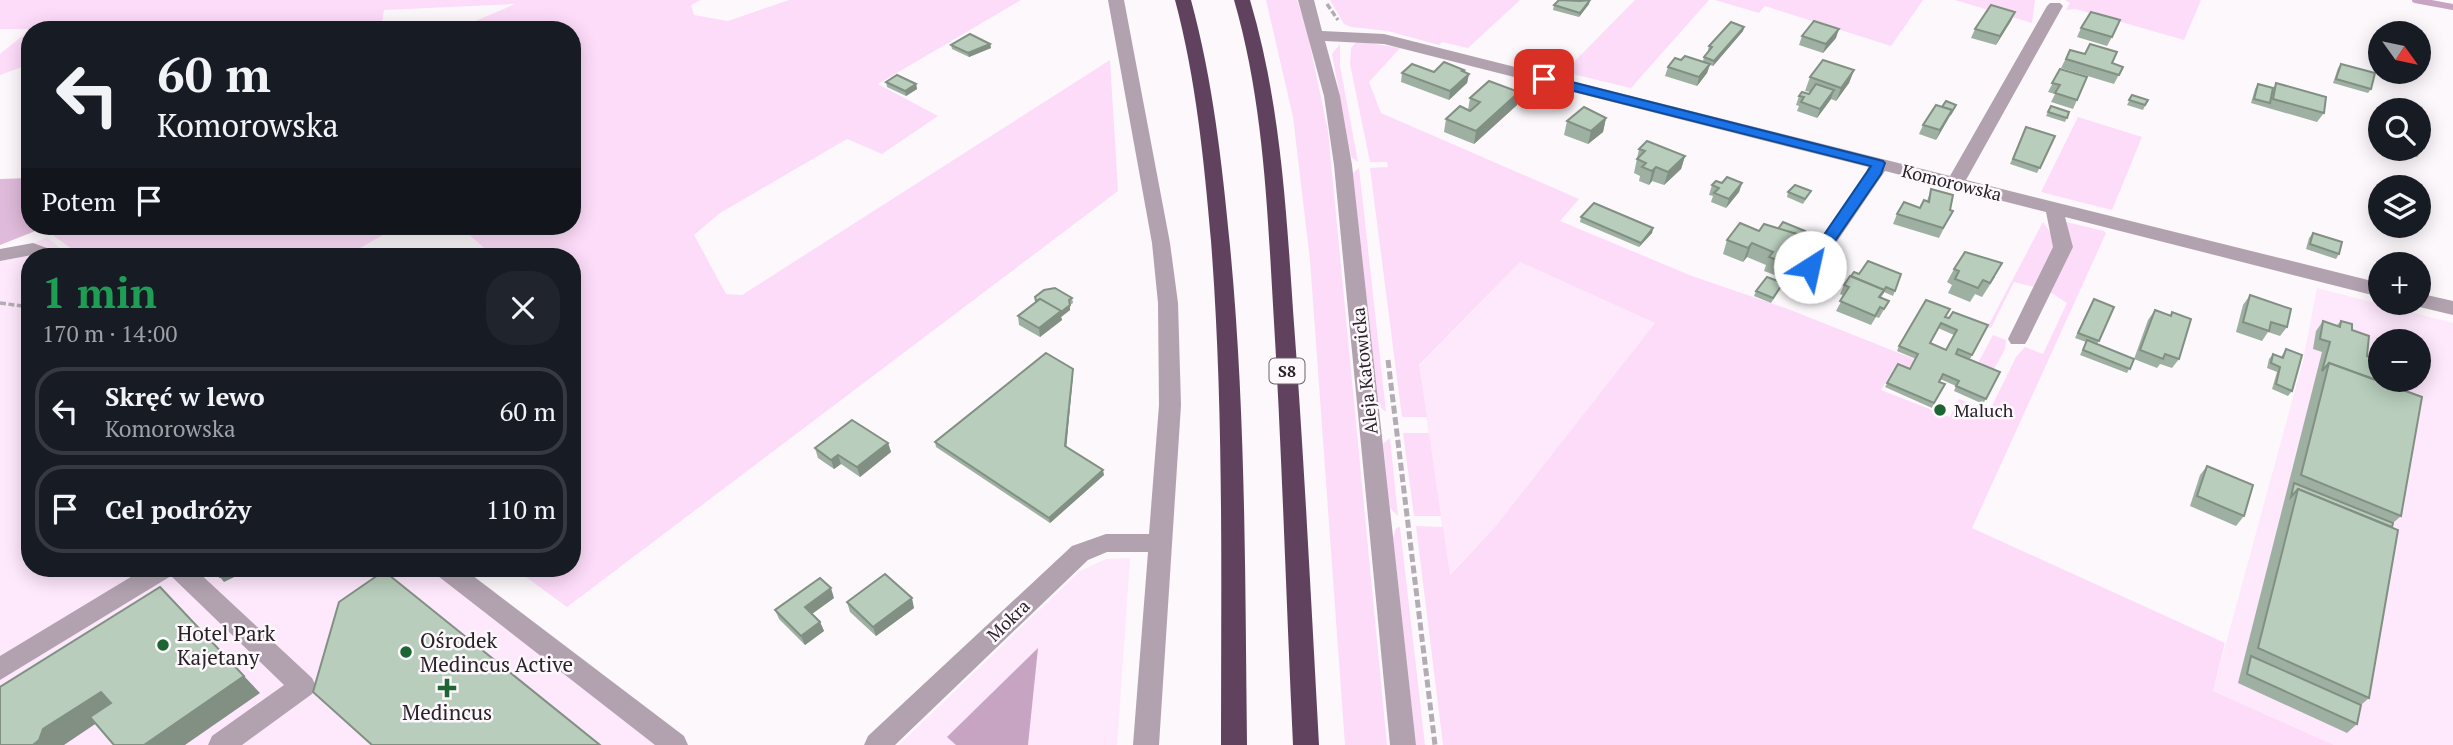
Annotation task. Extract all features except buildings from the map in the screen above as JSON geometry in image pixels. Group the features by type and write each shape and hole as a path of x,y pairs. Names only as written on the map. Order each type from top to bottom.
{"highway":[{"path":"1183,0 1201,73 1223,262 1232,440 1234,745"},
{"name":"S8","path":"1242,0 1261,83 1271,150 1286,337 1306,745"}],"street":[{"path":"1116,0 1161,243 1168,303 1170,405 1146,745"},
{"name":"Aleja Katowicka","path":"1306,0 1318,36 1332,96 1343,165 1403,745"},
{"path":"1955,183 2055,6"},
{"name":"Komorowska","path":"1318,36 1384,39 2368,287"},
{"path":"1810,267 1875,174 1878,163"},
{"path":"2018,339 2063,247 2054,208"},
{"path":"0,255 21,251"},
{"path":"2431,303 2453,309"},
{"name":"Mokra","path":"877,745 1080,553 1106,543 1160,543"},
{"path":"0,669 150,577"},
{"path":"187,577 303,687 221,745"},
{"path":"457,577 675,745"}],"path":[{"path":"1325,0 1341,28"},
{"path":"0,303 21,306"}],"shaded area":[{"path":"0,0 701,0 691,5 694,15 728,21 789,0 1021,0 878,84 938,116 882,154 847,139 720,213 694,235 726,294 742,295 1110,60 1118,191 567,607 526,577 581,577 581,248 484,248 470,235 581,235 581,21 475,21 515,4 384,10 382,21 21,21 21,29 0,29"},
{"path":"1266,0 1297,0 1306,26 1328,131 1387,745 1345,745 1310,260 1293,117"},
{"path":"1330,0 1520,0 1468,48 1442,42 1439,45 1388,31 1351,27 1344,24"},
{"path":"1635,0 1709,0 1631,88 1564,72"},
{"path":"1715,0 1923,0 1891,46 1765,6 1759,13"},
{"path":"1955,0 2035,0 2032,23"},
{"path":"2065,0 2201,0 2184,40 2076,9 2066,10 2070,3"},
{"path":"21,37 21,67 0,75 0,54"},
{"path":"1357,41 1400,48 1369,82 1381,113 1579,199 1560,221 1692,276 1788,309 1914,359 1906,373 1894,368 1881,390 1950,417 1959,399 1989,412 2016,357 2025,347 2043,354 2067,303 2050,292 2072,242 2062,221 2104,231 2106,233 1972,528 2225,643 2213,691 2334,745 1443,745 1416,526 1443,527 1450,575 1495,527 1655,323 1520,262 1419,365 1427,417 1402,417 1370,168 1388,167 1387,162 1370,162 1350,64 1351,48"},
{"path":"1340,44 1340,66 1358,162 1351,157 1332,54"},
{"path":"2078,117 2142,137 2112,210 2041,192"},
{"path":"1359,168 1386,412 1378,405 1353,173"},
{"path":"21,178 21,235 25,235 0,245 0,179"},
{"path":"2043,222 2052,235 2054,245 2034,287 2014,282 1991,328 1987,328"},
{"path":"53,235 383,235 360,248 71,248"},
{"path":"47,237 60,248 24,248"},
{"path":"21,249 21,577 441,577 657,745 0,745 0,259"},
{"path":"1520,262 1655,323 1495,527 1449,575 1419,366"},
{"path":"2317,288 2368,301 2368,315 2422,315 2453,323 2453,745 2334,745 2213,691 2303,361"},
{"path":"1993,335 2006,340 2005,349 1994,369 1978,363"},
{"path":"1403,433 1429,433 1441,516 1414,516"},
{"path":"1390,438 1398,516 1390,508 1383,444"},
{"path":"1400,527 1425,745 1416,745 1393,538 1396,528"},
{"path":"1130,558 1117,745 899,745 1080,571 1106,559"},
{"path":"1038,648 1028,745 956,745 947,737"}],"waterway":[{"path":"2415,0 2453,7"}],"place":[{"name":"Maluch","path":"1940,410"},
{"name":"Hotel Park Kajetany","path":"163,645"},
{"name":"Ośrodek Medincus Active","path":"406,652"},
{"name":"Medincus","path":"447,688"}],"route":[{"path":"1544,79 1878,163 1875,174 1810,267"}]}
